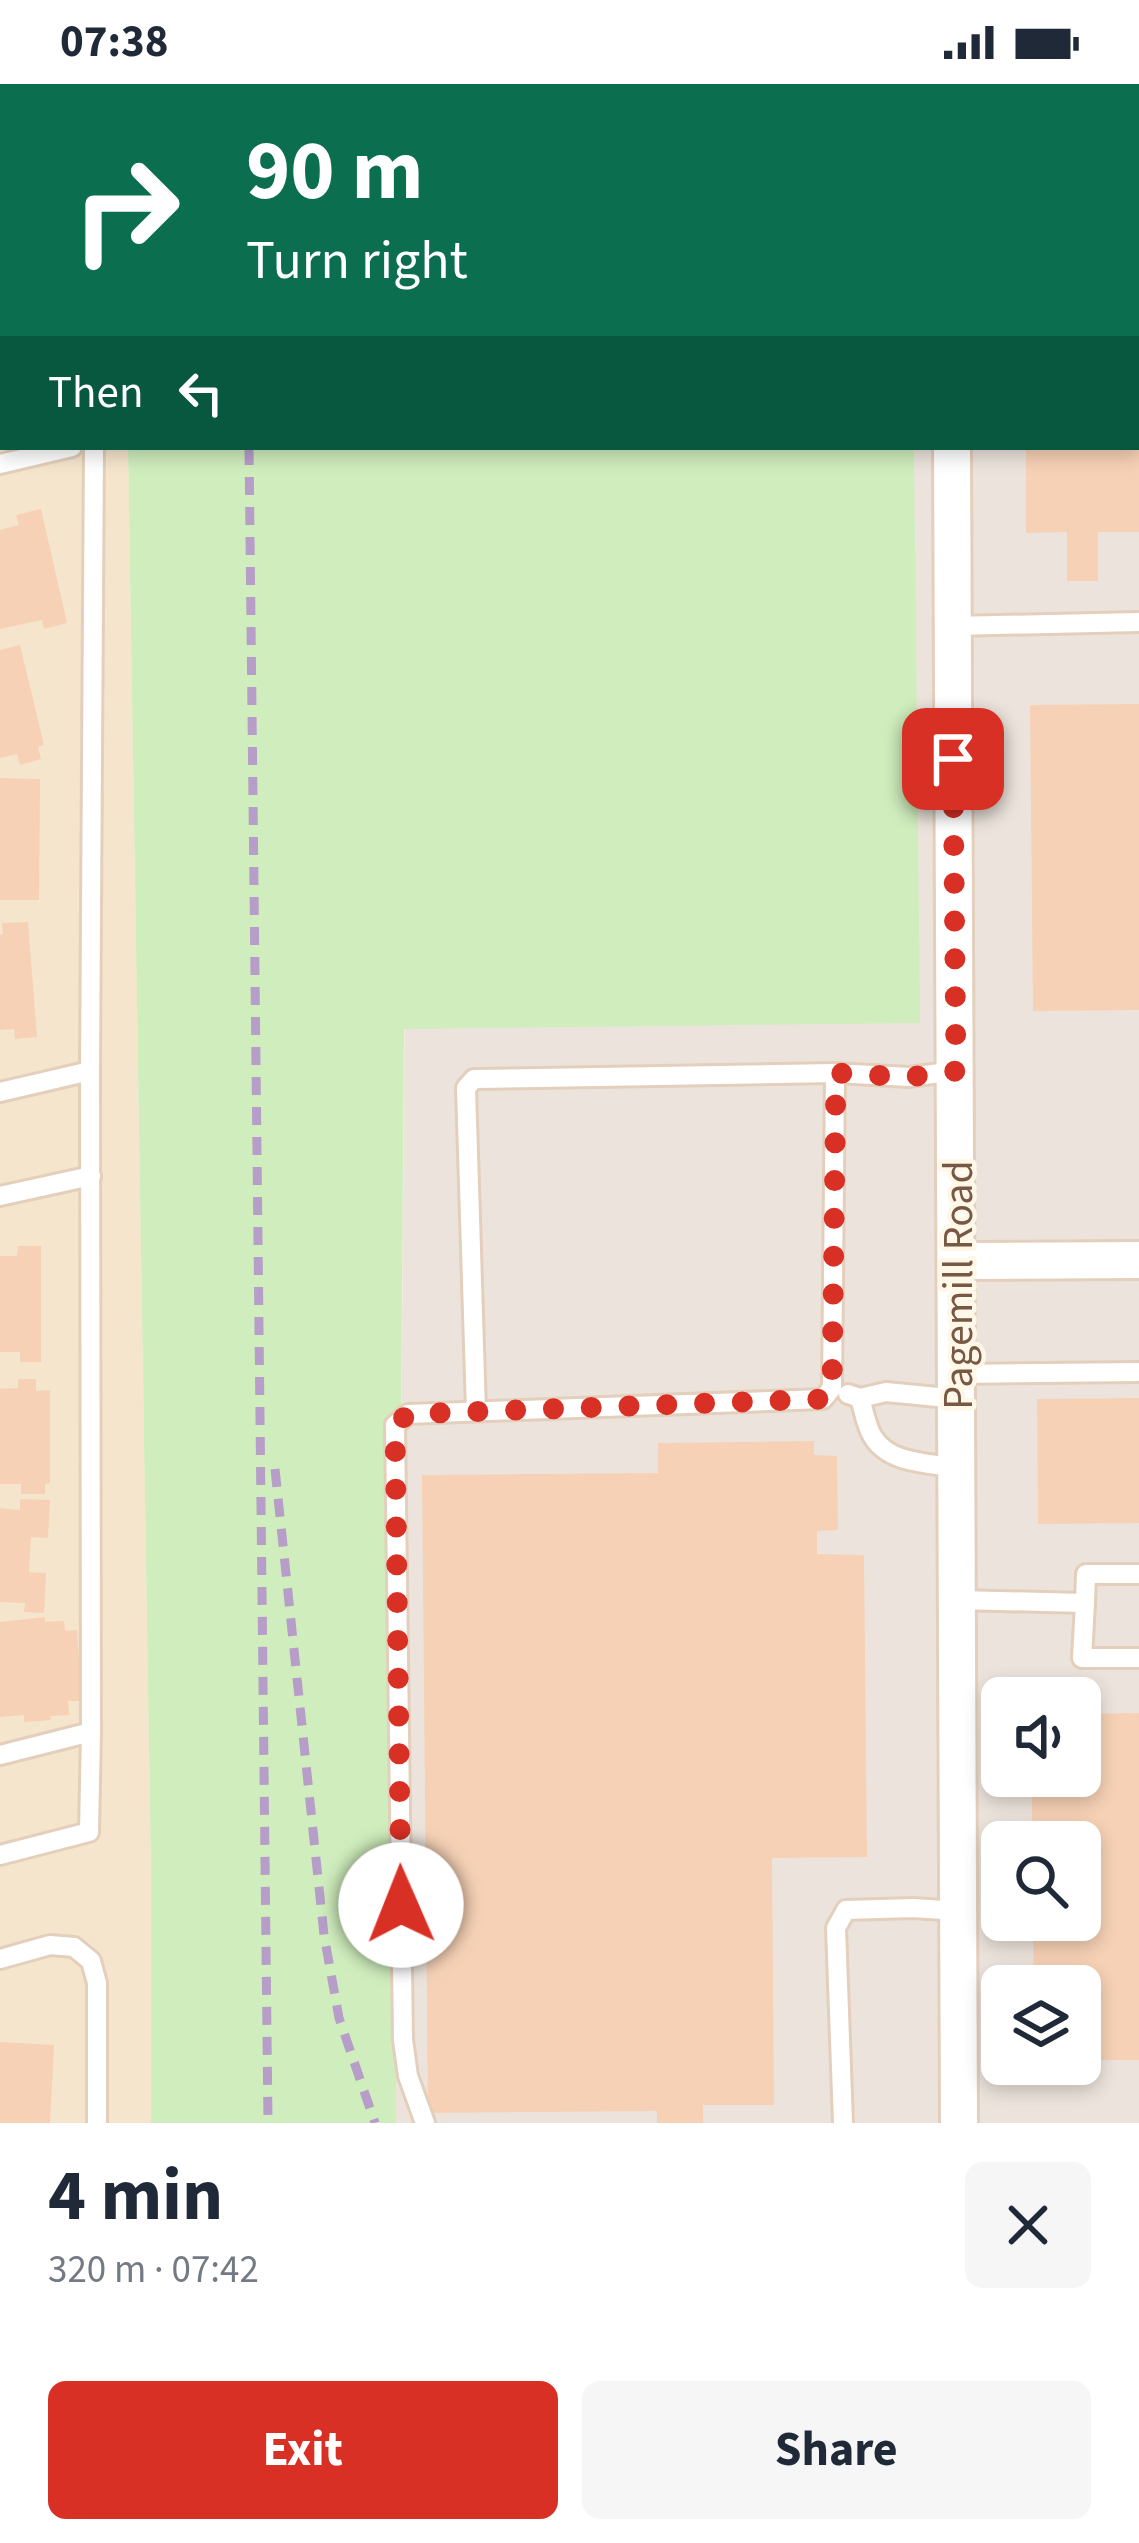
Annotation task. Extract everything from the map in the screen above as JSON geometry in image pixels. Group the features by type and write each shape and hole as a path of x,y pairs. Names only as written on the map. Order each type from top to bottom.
{"street":[{"name":"Pagemill Road","path":"952,450 959,2123"},
{"path":"957,1262 1139,1260"}],"lane":[{"path":"0,464 59,450"},
{"path":"0,1855 89,1832 94,450"},
{"path":"952,626 1139,622"},
{"path":"0,1092 90,1071"},
{"path":"476,1411 466,1088 473,1079 836,1073 909,1077 956,1071"},
{"path":"425,2123 408,2076 403,2040 395,1425 408,1414 823,1399 832,1388 836,1073"},
{"path":"0,1196 91,1176"},
{"path":"832,1388 860,1398 1139,1372"},
{"path":"860,1398 870,1434 882,1449 906,1460 958,1468"},
{"path":"1139,1574 1086,1574 1082,1658 1139,1658"},
{"path":"958,1600 1085,1603"},
{"path":"0,1755 92,1732"},
{"path":"843,2123 836,1928 845,1910 958,1911"},
{"path":"0,1958 50,1946 74,1947 92,1960 97,1983 98,2123"}],"shaded area":[{"path":"0,450 128,450 151,2123 0,2123"},
{"path":"409,450 1139,450 1139,2123 396,2123"}],"green space":[{"path":"128,450 914,450 920,1023 404,1029 396,2123 151,2123"}],"building":[{"path":"1026,450 1139,450 1139,532 1098,532 1098,581 1067,581 1067,532 1026,533"},
{"path":"41,509 67,623 44,629 42,620 0,629 0,530 19,525 16,515"},
{"path":"20,645 44,745 38,747 41,759 20,765 17,754 0,758 0,650"},
{"path":"1139,704 1139,1010 1033,1011 1030,705"},
{"path":"0,778 40,779 39,900 0,900"},
{"path":"28,922 37,1037 15,1039 14,1029 0,1030 0,935 2,923"},
{"path":"18,1246 41,1246 41,1362 20,1362 20,1352 0,1352 0,1256 17,1256"},
{"path":"18,1379 36,1379 36,1391 50,1390 50,1483 45,1484 45,1494 21,1494 21,1484 0,1484 0,1389 18,1388"},
{"path":"1139,1398 1139,1523 1038,1524 1037,1399"},
{"path":"814,1441 814,1455 837,1456 838,1530 817,1531 817,1554 864,1555 867,1857 772,1858 774,2105 703,2105 703,2123 657,2123 657,2111 428,2113 422,1475 658,1473 658,1443"},
{"path":"20,1499 50,1500 48,1538 31,1537 29,1572 46,1573 44,1613 24,1612 25,1603 0,1602 0,1508 20,1510"},
{"path":"45,1617 45,1622 64,1621 65,1631 77,1630 82,1701 68,1701 69,1715 50,1716 51,1720 0,1717 0,1622"},
{"path":"1139,1713 1139,2060 1101,2060 1101,1965 1034,1965 1033,1941 1101,1941 1101,1821 1032,1821 1032,1797 1101,1797 1101,1714"},
{"path":"0,2042 54,2045 50,2123 0,2123"}],"railway":[{"path":"249,450 268,2123"},
{"path":"275,1469 324,1935 339,2018 375,2123"}],"route":[{"path":"401,1905 395,1425 408,1414 823,1399 832,1388 836,1073 909,1077 956,1071 953,759"}]}
